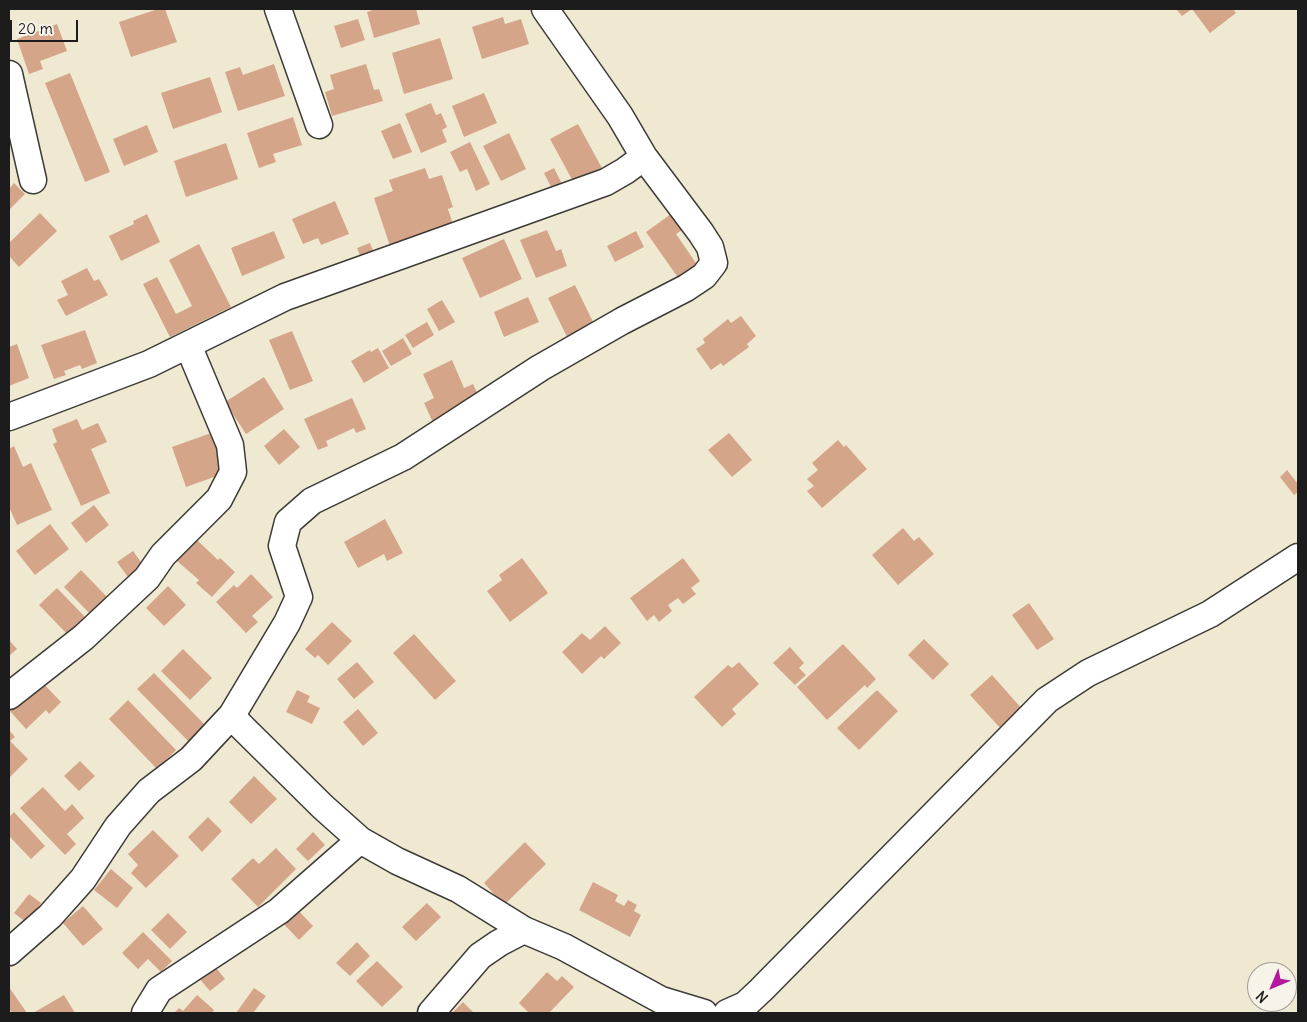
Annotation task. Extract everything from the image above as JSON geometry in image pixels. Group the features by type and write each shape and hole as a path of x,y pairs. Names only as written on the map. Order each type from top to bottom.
{"street":[{"path":"278,9 319,125"},
{"path":"9,952 50,916 83,879 118,826 149,791 191,759 232,715 287,623 299,597 282,546 288,522 312,502 403,457 540,368 686,288 704,276 714,263 710,247 701,233 644,157 620,116 546,9"},
{"path":"9,74 33,180"},
{"path":"9,416 149,364 285,296 606,182 644,157"},
{"path":"9,696 84,637 147,578 163,555 219,499 234,472 230,445 188,345"},
{"path":"732,1012 744,1005 761,990 1047,700 1088,673 1210,614 1298,557"},
{"path":"232,715 323,807 360,840 397,861 458,889 524,930 564,947 661,1000 704,1013"},
{"path":"145,1013 159,990 278,912 360,840"},
{"path":"431,1013 480,956 499,943 524,930"}],"building":[{"path":"158,9 165,9 177,42 131,57 119,22"},
{"path":"373,9 416,9 420,24 374,38 367,12"},
{"path":"1176,9 1192,9 1182,16"},
{"path":"1192,9 1233,9 1236,13 1210,33"},
{"path":"503,17 505,24 521,19 529,44 482,59 472,27"},
{"path":"358,19 365,40 341,48 334,26"},
{"path":"57,24 67,51 40,61 43,69 29,74 17,39"},
{"path":"440,38 453,79 404,94 392,53"},
{"path":"274,64 285,96 238,111 225,72 240,67 243,75"},
{"path":"366,64 374,90 379,89 383,101 332,116 325,92 334,89 330,75"},
{"path":"70,73 110,172 85,182 45,83"},
{"path":"210,77 222,112 173,129 161,93"},
{"path":"484,93 497,123 464,137 452,106"},
{"path":"431,103 436,115 441,113 447,127 442,130 447,142 421,153 405,114"},
{"path":"293,117 302,145 273,154 276,162 259,168 247,133"},
{"path":"400,123 412,152 393,159 381,131"},
{"path":"578,124 603,170 575,185 550,139"},
{"path":"147,125 158,152 124,166 113,139"},
{"path":"509,133 526,169 501,181 483,146"},
{"path":"470,142 490,184 476,191 467,169 460,172 450,152"},
{"path":"226,143 238,179 186,197 174,161"},
{"path":"425,168 429,179 442,175 453,207 448,209 456,234 393,255 374,198 393,191 389,180"},
{"path":"554,168 566,192 556,197 544,173"},
{"path":"14,183 25,194 9,210 9,189"},
{"path":"335,201 349,234 321,245 318,238 303,244 292,219"},
{"path":"40,213 57,231 19,267 9,256 9,243"},
{"path":"147,214 160,242 121,261 109,236 134,224 133,221"},
{"path":"671,214 682,230 676,234 698,266 679,279 646,232"},
{"path":"547,230 556,251 561,249 567,266 536,278 520,240"},
{"path":"274,231 285,258 242,276 231,248"},
{"path":"636,231 644,247 615,262 607,246"},
{"path":"504,239 522,279 480,298 462,258"},
{"path":"370,243 377,260 364,265 357,248"},
{"path":"199,244 231,307 170,337 143,284 157,277 176,314 192,306 169,260"},
{"path":"87,268 94,281 99,279 108,295 66,316 57,300 68,295 61,281"},
{"path":"575,285 595,326 568,339 548,298"},
{"path":"528,297 539,322 504,337 494,312"},
{"path":"442,300 455,322 439,331 427,309"},
{"path":"741,316 756,336 747,344 749,347 723,366 721,363 711,370 696,349 705,343 703,339 728,319 731,323"},
{"path":"427,322 434,335 413,348 405,335"},
{"path":"85,330 97,363 82,369 80,365 64,371 66,375 54,379 41,345"},
{"path":"292,331 313,381 290,390 269,340"},
{"path":"403,338 412,354 391,366 382,351"},
{"path":"17,344 29,378 9,386 9,347"},
{"path":"378,348 389,368 364,383 351,361 370,350 371,352"},
{"path":"452,360 464,388 473,384 480,399 443,415 446,422 435,427 424,403 434,398 423,374"},
{"path":"264,377 284,409 246,434 225,402"},
{"path":"352,398 366,429 356,433 354,428 326,441 328,446 318,450 304,419"},
{"path":"77,419 82,430 98,423 107,442 91,449 110,493 81,506 53,444 57,442 52,429"},
{"path":"284,429 300,447 279,465 264,446"},
{"path":"214,432 228,472 186,487 172,447"},
{"path":"729,433 752,460 732,477 708,450"},
{"path":"838,440 844,447 846,445 867,469 822,508 807,491 814,486 807,479 818,470 812,463"},
{"path":"14,446 23,467 31,463 52,510 17,525 9,507 9,449"},
{"path":"1287,470 1298,484 1298,492 1294,495 1280,477"},
{"path":"94,505 109,525 86,543 71,523"},
{"path":"385,519 403,553 387,561 384,554 358,568 344,542"},
{"path":"50,524 69,549 35,575 16,551"},
{"path":"903,528 914,541 919,537 934,554 898,585 872,555"},
{"path":"197,540 218,560 220,558 235,572 212,597 196,583 199,580 177,561"},
{"path":"133,551 146,569 130,580 117,562"},
{"path":"522,558 548,593 510,622 487,591 502,580 499,575"},
{"path":"683,558 700,581 691,588 696,594 683,604 678,598 668,605 672,611 659,622 654,615 647,621 630,598"},
{"path":"81,570 110,600 93,617 64,587"},
{"path":"251,574 273,597 252,616 258,622 246,633 216,602 234,585 237,588"},
{"path":"168,586 186,605 164,626 146,608"},
{"path":"57,588 86,618 68,635 39,605"},
{"path":"1029,603 1054,639 1037,650 1012,615"},
{"path":"332,622 352,641 328,665 318,655 315,658 305,649"},
{"path":"605,626 621,643 604,659 601,656 582,674 562,652 582,633 590,640"},
{"path":"414,634 456,681 435,700 393,653"},
{"path":"924,639 949,664 933,680 908,655"},
{"path":"9,640 17,649 9,656"},
{"path":"843,644 876,679 867,688 865,685 827,720 797,687"},
{"path":"790,647 804,663 799,668 806,675 795,685 773,663"},
{"path":"183,649 212,678 190,700 161,671"},
{"path":"357,662 374,682 354,699 337,679"},
{"path":"739,662 759,684 732,709 736,714 722,727 694,697 728,665 732,668"},
{"path":"154,673 205,725 192,745 137,689"},
{"path":"992,675 1023,710 1002,730 970,695"},
{"path":"40,680 61,702 49,714 46,710 26,729 9,710"},
{"path":"297,690 310,696 307,702 320,708 312,724 286,712"},
{"path":"877,690 898,711 859,750 837,728"},
{"path":"128,700 176,750 157,769 109,719"},
{"path":"358,709 378,733 363,746 343,722"},
{"path":"9,730 15,737 10,741 28,759 9,778"},
{"path":"80,761 95,776 79,791 64,776"},
{"path":"254,776 277,799 251,824 229,802"},
{"path":"43,787 65,811 72,804 84,818 67,834 76,844 65,855 20,808"},
{"path":"14,812 45,846 31,859 9,836 9,817"},
{"path":"208,817 222,831 202,852 188,837"},
{"path":"153,830 179,856 146,888 131,873 138,865 128,854"},
{"path":"313,832 325,845 308,861 296,849"},
{"path":"525,842 546,864 504,905 484,883"},
{"path":"276,848 296,869 258,907 231,879 253,858 259,864"},
{"path":"111,869 133,888 117,908 94,890"},
{"path":"593,882 618,895 615,901 624,906 628,900 637,905 634,911 641,915 630,937 579,910"},
{"path":"29,894 41,903 27,923 14,913"},
{"path":"427,903 441,917 416,941 402,927"},
{"path":"293,905 313,926 299,940 279,919"},
{"path":"83,906 103,929 83,946 63,923"},
{"path":"168,913 187,932 170,949 151,930"},
{"path":"143,932 172,961 161,972 148,959 138,969 122,953"},
{"path":"357,942 370,956 350,976 336,963"},
{"path":"377,961 403,987 382,1007 356,981"},
{"path":"213,964 225,979 210,991 198,977"},
{"path":"547,972 557,981 562,976 574,987 549,1013 529,1013 519,1003"},
{"path":"9,987 27,1013 12,1013 9,1009"},
{"path":"254,988 266,996 253,1013 236,1013"},
{"path":"64,995 75,1013 33,1013"},
{"path":"197,995 214,1010 212,1013 174,1013 179,1008 183,1011"},
{"path":"463,1002 474,1013 452,1013"}]}
